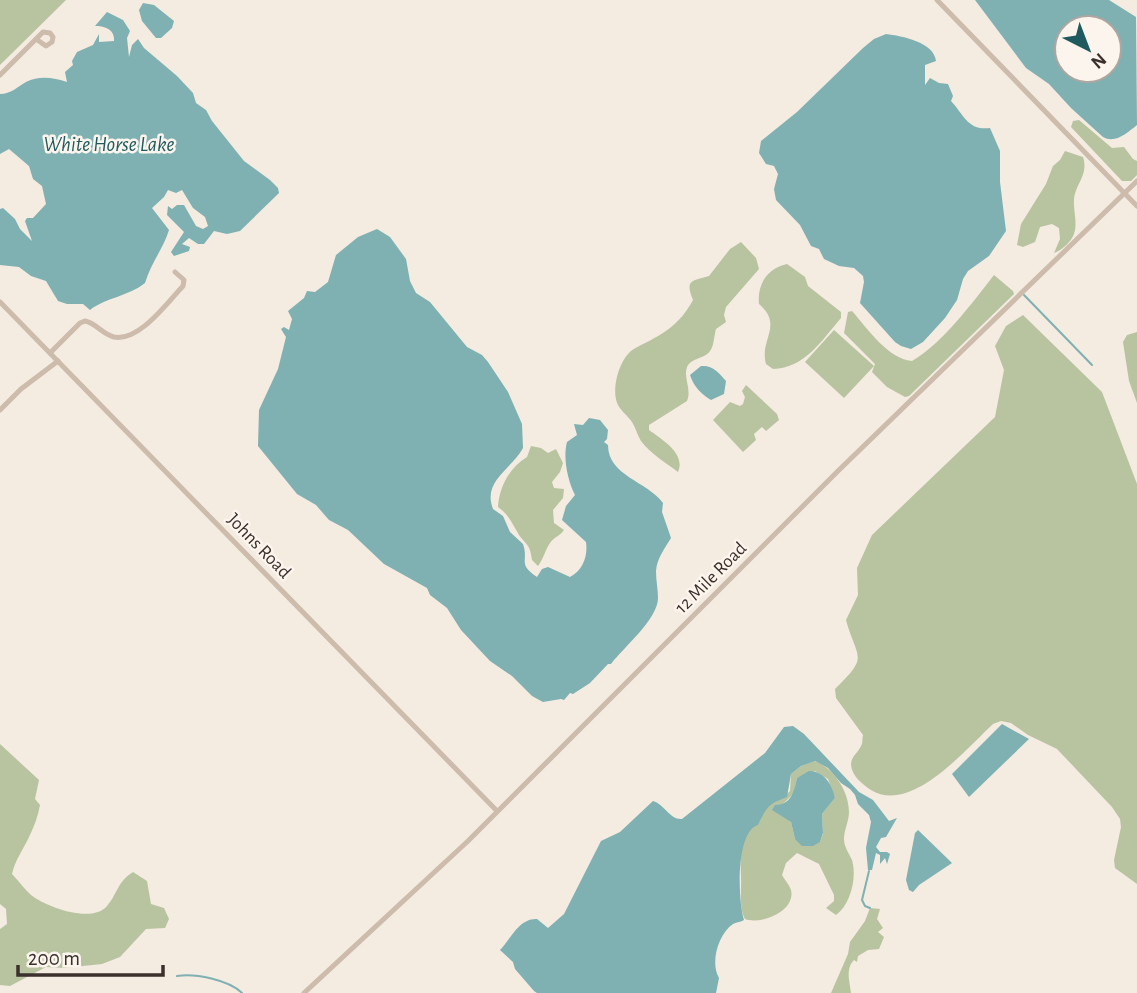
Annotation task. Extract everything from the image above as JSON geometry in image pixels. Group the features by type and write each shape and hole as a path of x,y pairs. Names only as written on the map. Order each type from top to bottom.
{"street":[{"path":"937,0 1137,206"},
{"path":"0,75 36,39"},
{"name":"12 Mile Road","path":"304,993 497,811 839,470 1137,181"},
{"path":"50,353 85,321 114,337 138,332 183,286 184,281 175,272"},
{"name":"Johns Road","path":"0,302 497,811"},
{"path":"0,411 21,388 58,361"}],"green space":[{"path":"0,0 66,0 0,65"},
{"path":"1079,120 1112,148 1124,147 1137,161 1137,175 1131,181 1122,181 1071,127 1073,121"},
{"path":"1065,151 1083,157 1084,163 1074,200 1076,225 1073,237 1054,253 1060,239 1059,228 1052,224 1040,227 1035,242 1023,247 1017,245 1021,224 1046,184 1053,166"},
{"path":"741,242 756,258 759,269 726,307 726,322 716,329 710,351 687,367 687,401 649,425 649,430 676,453 680,465 678,472 653,454 641,441 632,422 618,405 615,393 617,378 624,359 630,352 664,332 684,313 693,300 691,282 709,276 730,249"},
{"path":"787,264 805,277 808,286 841,312 841,318 820,344 804,358 794,364 773,369 766,364 765,355 770,319 759,304 759,297 762,284 769,273"},
{"path":"994,275 1014,294 909,396 905,397 887,387 872,372 875,364 844,333 848,312 852,311 886,349 912,361 946,333"},
{"path":"1023,315 1102,392 1137,484 1137,884 1115,868 1120,819 1057,749 1011,723 1001,721 993,724 937,776 903,794 887,795 871,790 853,773 851,762 862,745 863,735 836,698 835,689 857,663 857,650 846,620 858,595 857,568 872,535 995,417 1004,370 995,346 1006,326"},
{"path":"834,330 874,366 844,398 805,362"},
{"path":"1137,332 1137,403 1129,381 1123,342 1127,335"},
{"path":"746,385 777,414 779,420 766,431 762,427 754,434 756,440 743,452 713,420 730,402 740,406 743,404 745,397 742,391"},
{"path":"531,446 548,453 556,449 563,463 552,482 554,488 564,489 563,498 553,510 554,523 564,530 550,543 538,566 508,516 498,507 506,478 515,466 527,457"},
{"path":"0,744 39,780 35,799 40,805 38,813 12,874 26,890 38,900 58,909 91,914 107,906 121,884 133,872 147,881 151,904 164,908 169,919 165,928 146,929 120,957 102,964 46,967 10,986 0,985 0,929 7,924 6,909 0,904"},
{"path":"814,761 821,764 843,788 849,812 844,842 852,860 852,890 846,904 836,915 826,908 834,901 834,895 819,864 797,853 786,863 782,875 791,890 788,905 776,915 767,918 745,919 741,899 743,841 751,828 758,823 764,810 790,791 791,774","holes":["815,771 828,779 835,798 822,814 823,834 820,842 795,839 791,822 781,814 782,805 794,793 797,778"]},
{"path":"870,908 880,909 877,919 883,928 878,932 884,937 879,949 868,950 858,956 857,962 854,960 851,964 851,993 831,993 848,954 850,942 865,921"}],"water":[{"path":"975,0 1109,0 1136,17 1137,125 1125,134 1107,139 1071,108 1049,84 1026,68"},
{"path":"143,3 154,5 174,21 172,28 161,38 156,38 142,21 139,10"},
{"name":"White Horse Lake","path":"107,12 123,20 130,31 127,38 129,57 132,45 138,39 144,48 193,93 196,103 206,110 244,161 270,180 279,193 240,231 227,234 214,231 204,244 198,244 189,238 182,244 190,247 189,251 174,256 171,252 184,232 167,215 168,206 172,209 177,205 184,205 196,226 203,229 208,226 205,217 193,208 182,190 176,193 168,190 152,208 169,230 145,283 90,310 83,304 58,301 46,281 31,276 19,267 0,265 0,209 3,208 15,219 20,229 32,241 25,221 27,218 33,218 46,204 42,186 33,179 29,166 9,149 0,154 0,94 11,92 36,78 67,82 65,72 73,65 72,61 77,52 93,45 99,34 99,42 114,41 111,31 95,26"},
{"path":"886,34 916,41 930,49 936,61 925,65 925,85 930,78 948,84 953,96 951,101 971,124 990,128 1000,151 1000,182 1006,231 989,256 968,271 957,300 945,318 923,342 911,349 895,342 860,303 863,276 854,268 839,266 824,259 819,249 811,246 800,225 776,200 774,189 778,174 774,166 766,164 759,153 761,141 797,112 863,48"},
{"path":"377,229 390,237 406,259 410,281 416,293 430,302 467,347 482,355 508,392 522,424 523,448 495,483 491,499 493,509 503,516 510,532 523,544 525,565 531,573 537,577 542,569 548,567 570,577 581,567 585,557 586,542 562,520 566,506 575,495 565,454 567,442 577,435 574,424 583,425 589,418 600,420 608,430 604,442 608,445 614,464 663,503 662,512 671,538 657,566 658,598 652,615 611,664 590,683 573,694 570,693 564,700 543,702 532,696 512,676 490,661 461,630 447,608 430,595 427,588 384,564 348,530 329,520 316,505 297,494 258,446 259,410 278,369 286,337 281,329 284,327 289,330 292,319 288,311 304,298 307,291 315,292 328,282 336,255 358,237"},
{"path":"701,366 712,368 726,381 724,394 711,400 698,390 690,375"},
{"path":"1002,724 1029,739 969,797 952,774"},
{"path":"793,726 804,734 859,792 873,800 889,821 897,818 886,837 881,838 876,847 880,852 890,854 887,864 885,858 880,864 880,855 876,853 872,870 868,870 866,848 871,822 850,789 828,768 815,761 801,766 791,774 787,797 769,806 745,840 740,868 740,898 744,920 728,929 717,949 715,965 719,978 716,993 534,991 515,969 513,962 500,950 525,922 537,919 548,928 564,914 601,841 620,832 653,801 674,817 682,819 765,753 784,727"},
{"path":"809,771 819,773 826,779 835,798 822,814 823,833 820,842 813,846 802,846 795,839 791,822 772,810 775,805 788,800 797,778"},
{"path":"918,830 952,863 913,892 909,890 906,880 915,833"}],"waterway":[{"path":"1024,295 1092,365"},
{"path":"869,871 862,900 865,906 870,908"},
{"path":"177,976 211,978 229,984 242,993"}]}
